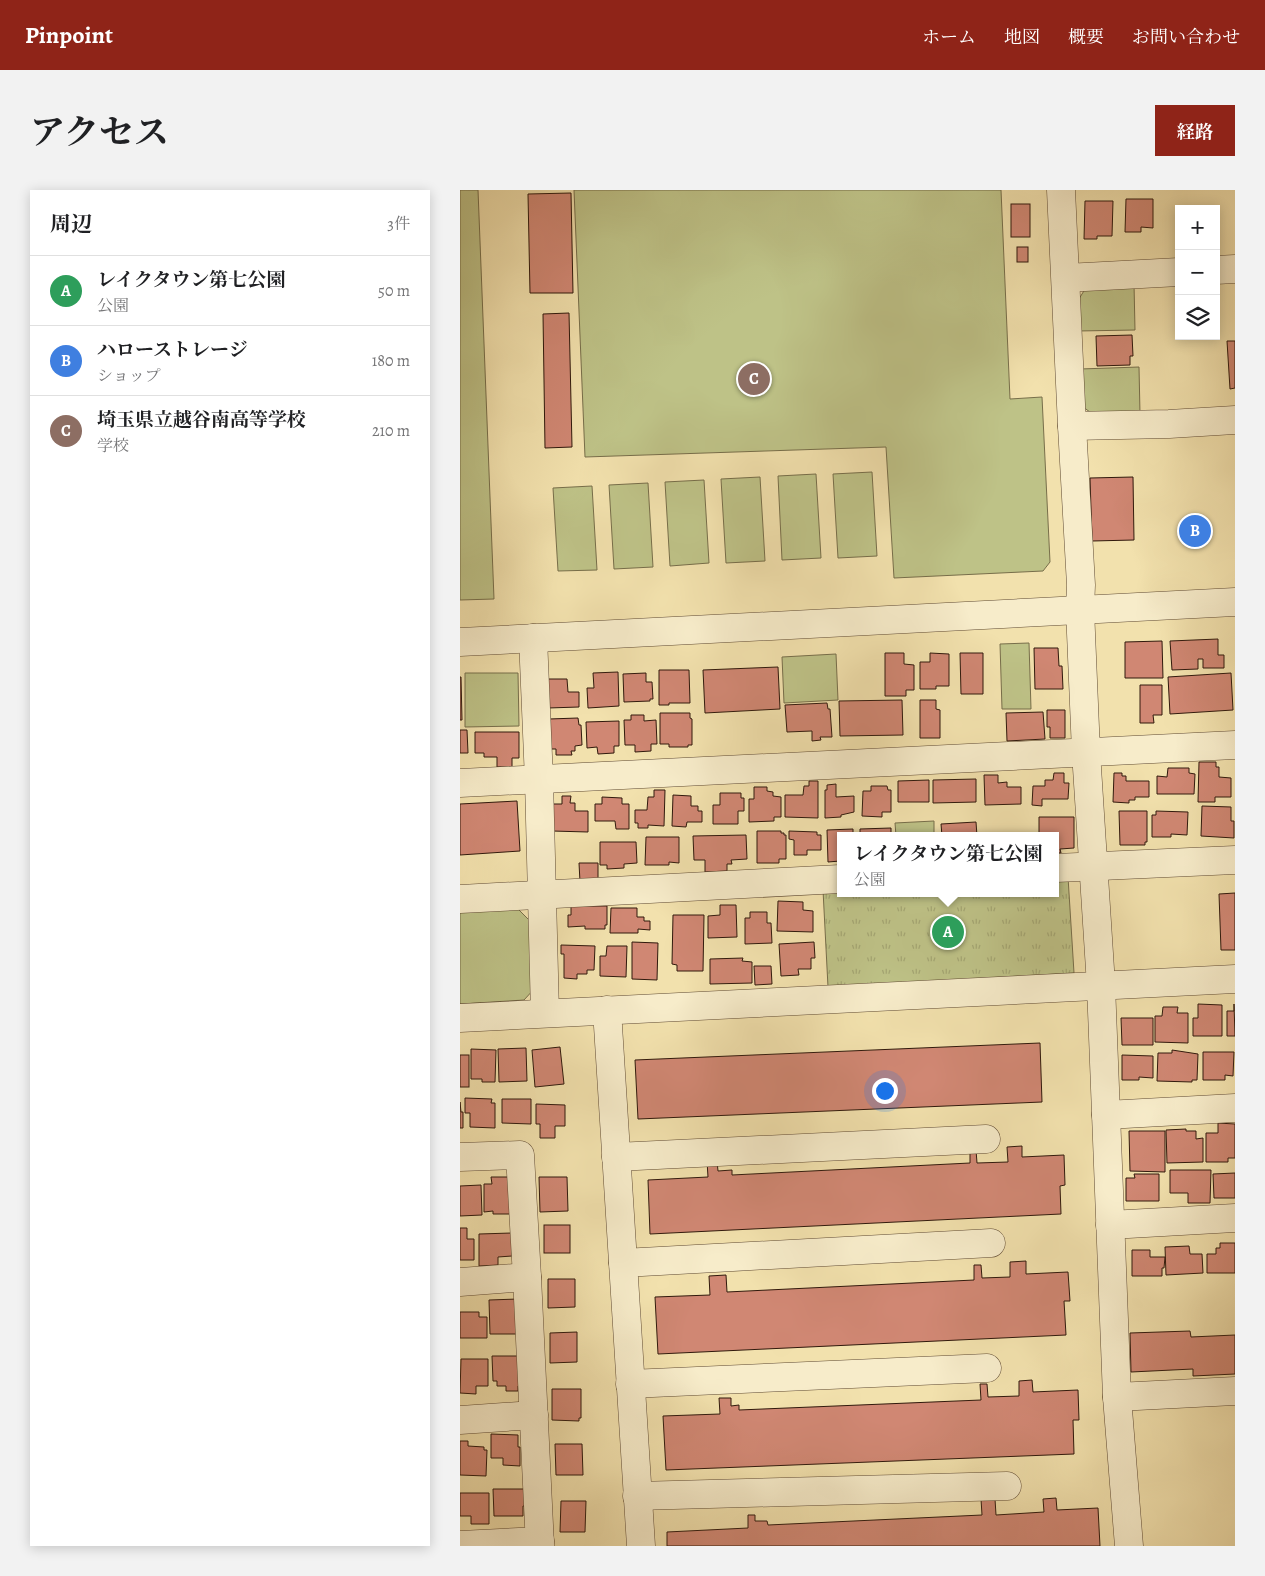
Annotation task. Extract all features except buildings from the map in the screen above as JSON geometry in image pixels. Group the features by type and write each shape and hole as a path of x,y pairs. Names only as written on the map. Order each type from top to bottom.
{"street":[{"path":"1062,190 1081,585 1080,609 1086,752 1101,985 1117,1397 1129,1546"},
{"path":"1220,270 1235,269"},
{"path":"1066,278 1175,272"},
{"path":"1072,426 1169,424 1235,420"},
{"path":"460,642 1235,602"},
{"path":"533,638 545,1013"},
{"path":"460,784 1235,745"},
{"path":"1059,868 1235,860"},
{"path":"460,898 837,879"},
{"path":"460,1018 1235,979"},
{"path":"607,1010 641,1546"},
{"path":"1106,1115 1235,1108"},
{"path":"616,1157 986,1139"},
{"path":"460,1157 520,1155 540,1544 460,1545"},
{"path":"1110,1224 1235,1218"},
{"path":"623,1263 991,1243"},
{"path":"460,1282 527,1278"},
{"path":"630,1384 988,1368"},
{"path":"1117,1397 1235,1391"},
{"path":"460,1420 534,1415"},
{"path":"638,1496 1007,1486"}],"green space":[{"path":"460,190 478,190 494,599 460,600"},
{"path":"574,190 1001,190 1010,399 1042,397 1050,562 1043,571 894,578 886,447 585,457"},
{"path":"1134,284 1135,330 1078,331 1077,302 1087,286"},
{"path":"1139,367 1140,414 1095,416 1082,406 1080,369"},
{"path":"872,472 877,556 838,558 833,474"},
{"path":"816,474 821,558 782,560 778,476"},
{"path":"760,477 765,561 726,563 721,479"},
{"path":"704,480 709,563 670,566 665,482"},
{"path":"648,483 653,567 614,569 609,485"},
{"path":"592,486 597,570 558,571 553,488"},
{"path":"1029,643 1031,709 1002,709 1000,644"},
{"path":"836,654 838,700 784,703 782,657"},
{"path":"465,673 518,673 519,726 465,727"},
{"path":"934,821 934,832 896,832 895,823"},
{"path":"1068,877 1074,973 828,987 823,890 837,889 837,897 1059,897 1059,878"},
{"path":"517,908 530,921 535,988 524,1000 460,1004 460,911"}],"place":[{"name":"埼玉県立越谷南高等学校","path":"754,379"},
{"name":"ハローストレージ","path":"1195,531"},
{"name":"レイクタウン第七公園","path":"948,932"}]}
